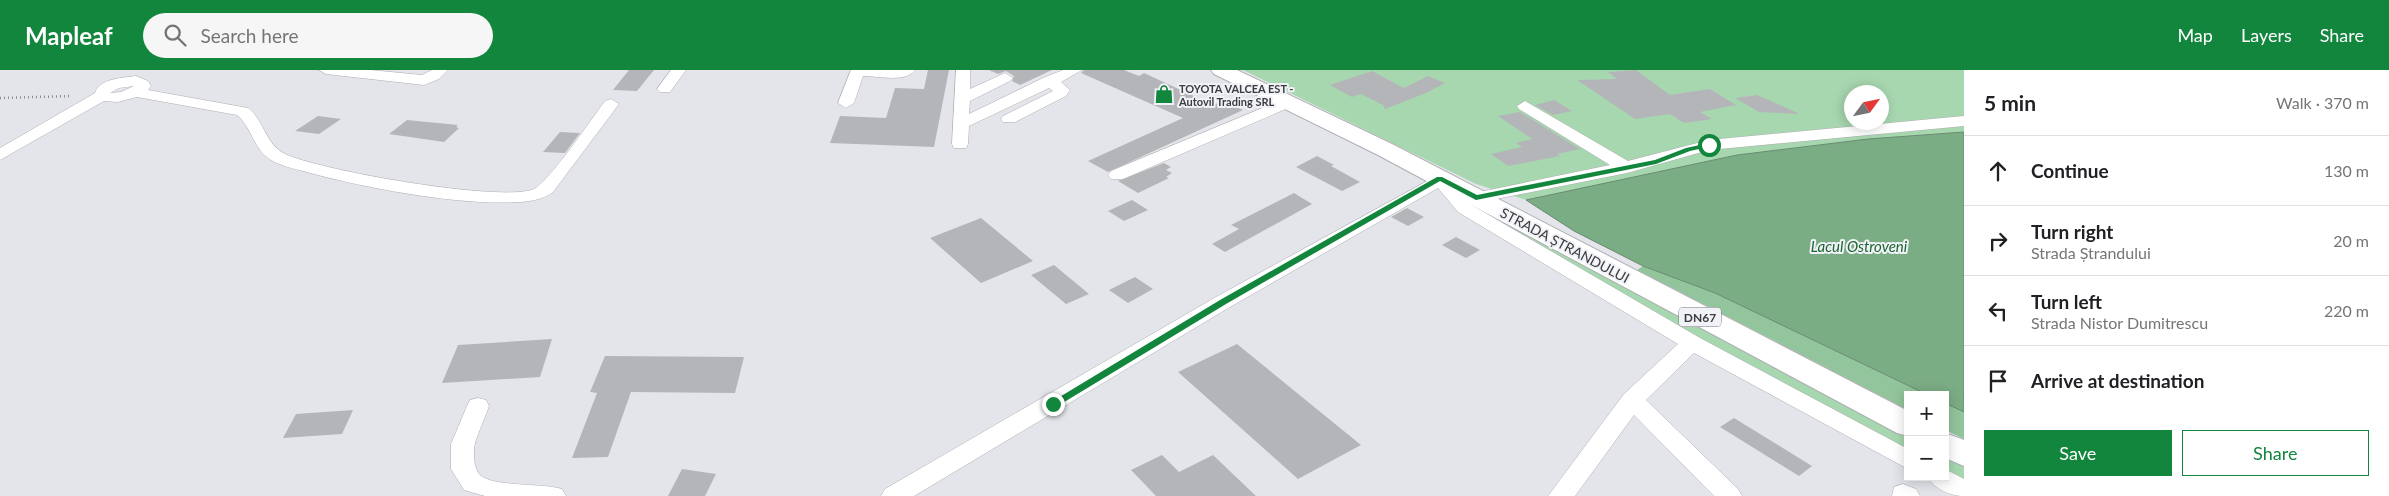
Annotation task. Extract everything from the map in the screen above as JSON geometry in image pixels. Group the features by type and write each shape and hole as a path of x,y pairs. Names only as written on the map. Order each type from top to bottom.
{"main road":[{"name":"STRADA ȘTRANDULUI","path":"1221,70 1440,178 1904,423"},
{"path":"1949,446 1964,454"}],"street":[{"path":"129,87 138,70"},
{"path":"326,70 424,80 434,76 441,70"},
{"path":"665,89 679,70"},
{"path":"846,103 858,70 900,73 908,70"},
{"path":"960,144 963,70"},
{"path":"962,123 1075,70"},
{"path":"963,98 1005,78"},
{"path":"1009,119 1061,93 1062,90 1048,82"},
{"path":"0,156 103,93 129,87 242,111 250,116 260,140 268,150 297,166 399,185 497,198 519,198 542,192 611,104"},
{"path":"1117,175 1289,102"},
{"path":"1525,106 1627,168"},
{"path":"1476,198 1656,162 1688,150 1709,145 1964,121"},
{"path":"894,496 1223,302 1440,178 1464,208 1692,343 1904,458"},
{"path":"1561,496 1593,456 1632,400 1692,343"},
{"path":"1632,400 1659,424 1729,496"},
{"path":"478,406 464,444 463,469 473,483 500,491 553,496"},
{"path":"1947,481 1964,490"}],"path":[{"path":"0,98 103,93"}],"shaded area":[{"path":"1243,70 1964,70 1964,132 1868,139 1737,155 1526,200 1476,184"},
{"path":"1471,204 1904,432 1904,448 1653,314"},
{"path":"1643,266 1715,293 1920,391 1904,391 1904,408 1637,270"},
{"path":"1949,405 1964,412 1964,439 1949,432"},
{"path":"1949,456 1964,464 1964,481 1949,473"}],"water":[{"name":"Lacul Ostroveni","path":"1964,132 1964,412 1949,405 1949,391 1920,391 1715,293 1643,266 1574,231 1526,200 1737,155 1868,139"}],"building":[{"path":"629,70 654,70 637,91 613,90"},
{"path":"928,70 949,70 934,147 830,143 840,116 886,118 895,88 924,89"},
{"path":"989,70 1052,70 1020,85 1012,81 1014,76 1006,71 998,74"},
{"path":"1084,70 1124,70 1139,76 1144,73 1213,105 1223,101 1243,110 1108,172 1088,161 1183,118 1081,73"},
{"path":"1636,70 1670,95 1710,89 1736,105 1700,112 1712,119 1684,123 1670,114 1635,119 1577,80 1617,79 1608,72"},
{"path":"1372,71 1404,88 1428,76 1445,83 1426,93 1385,109 1383,105 1361,94 1352,97 1330,85"},
{"path":"1757,95 1798,113 1759,112 1735,98"},
{"path":"1554,100 1572,111 1553,115 1535,105"},
{"path":"1520,112 1580,149 1557,154 1560,156 1508,166 1491,154 1522,147 1516,143 1532,139 1498,116"},
{"path":"318,116 341,119 319,134 295,131"},
{"path":"407,120 458,125 456,127 459,128 444,142 389,134"},
{"path":"560,132 580,133 565,153 543,152"},
{"path":"1317,156 1360,182 1342,191 1296,167"},
{"path":"1164,163 1171,167 1166,170 1172,173 1166,177 1169,178 1138,193 1118,181"},
{"path":"1294,193 1312,204 1225,252 1212,244 1239,229 1231,225"},
{"path":"1132,200 1148,210 1124,221 1108,211"},
{"path":"1407,208 1424,217 1408,226 1391,217"},
{"path":"981,218 1033,261 981,283 930,238"},
{"path":"1456,237 1480,250 1466,258 1442,245"},
{"path":"1054,265 1089,294 1066,304 1031,275"},
{"path":"1135,277 1153,289 1128,303 1109,290"},
{"path":"552,339 540,377 442,383 458,345"},
{"path":"1237,344 1361,445 1298,479 1178,372"},
{"path":"605,356 744,357 735,393 631,392 608,457 572,458 597,393 590,392"},
{"path":"353,410 342,434 283,438 296,414"},
{"path":"1734,418 1812,466 1799,476 1720,427"},
{"path":"1162,455 1179,472 1213,455 1256,496 1156,496 1131,470"},
{"path":"682,469 716,474 705,496 668,496"}],"place":[{"name":"TOYOTA VALCEA EST - Autovil Trading SRL","path":"1164,94"}],"route":[{"path":"1053,404 1223,302 1440,178 1476,198 1656,162 1688,150 1709,145"}]}
